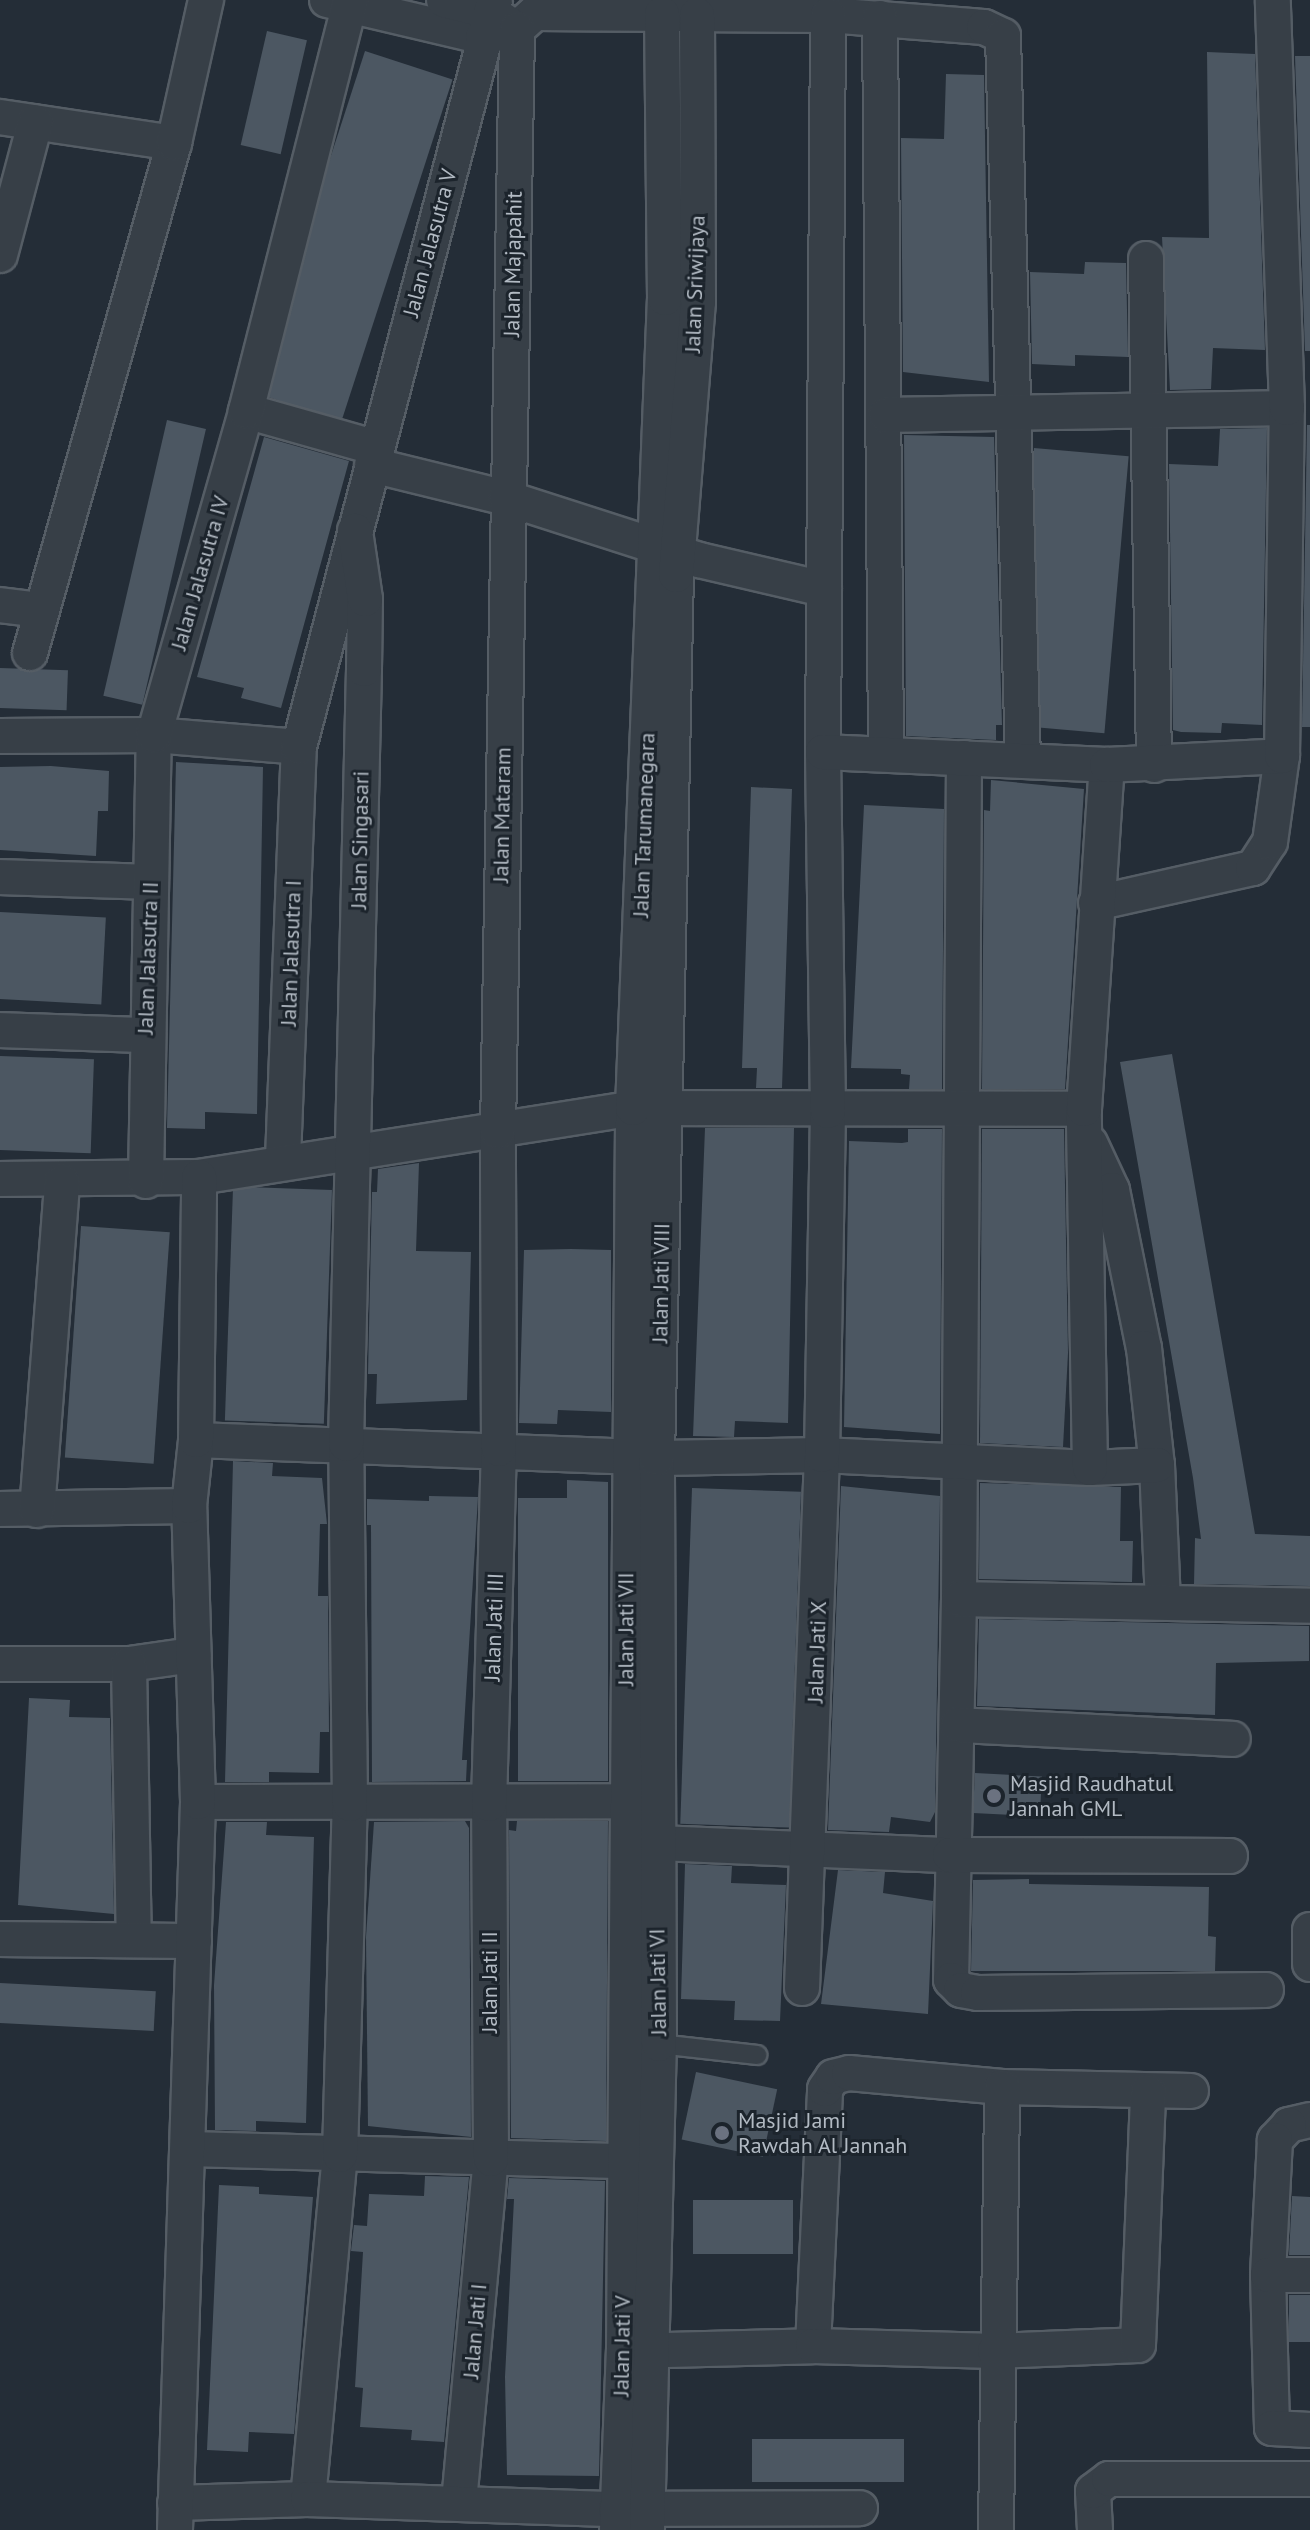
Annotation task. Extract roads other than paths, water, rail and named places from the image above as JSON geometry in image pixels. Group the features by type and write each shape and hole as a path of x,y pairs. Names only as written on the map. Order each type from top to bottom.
{"street":[{"path":"30,653 174,143 206,0"},
{"path":"444,0 497,19"},
{"path":"1096,903 1253,868 1270,842 1282,756 1287,408 1273,0"},
{"path":"342,2 497,19 535,13 828,15 984,27 1003,36 1023,759"},
{"name":"Jalan Jalasutra IV","path":"154,735 246,411 342,2"},
{"name":"Jalan Sriwijaya","path":"662,14 665,548"},
{"name":"Jalan Sriwijaya","path":"665,548 698,302 697,15"},
{"name":"Jalan Jati X","path":"802,1988 811,1849 828,1111 823,752 828,15"},
{"path":"880,18 886,415 886,754"},
{"name":"Jalan Jalasutra V","path":"355,531 497,19"},
{"name":"Jalan Majapahit","path":"497,19 506,498"},
{"path":"0,117 174,143"},
{"path":"0,253 35,123"},
{"path":"1146,259 1152,412 1154,765"},
{"path":"886,415 1014,417 1287,408"},
{"path":"246,411 375,456 665,548 824,589"},
{"name":"Jalan Mataram","path":"499,1449 498,1131 506,498"},
{"name":"Jalan Jalasutra I","path":"283,1159 299,747 355,531"},
{"name":"Jalan Singasari","path":"308,2499 340,2155 350,1804 346,1444 365,599 355,531"},
{"name":"Jalan Tarumanegara","path":"649,1108 665,548"},
{"path":"0,605 41,610"},
{"path":"0,736 154,735 299,747"},
{"name":"Jalan Jalasutra II","path":"146,1181 146,1035 154,735"},
{"path":"823,752 1107,765 1154,765 1282,756"},
{"path":"964,758 958,1725 950,1855 948,1957 951,1980 961,1990 1266,1990"},
{"path":"1090,1468 1085,1121 1096,903 1107,765"},
{"path":"0,877 151,882"},
{"path":"0,1030 146,1035"},
{"path":"0,1179 62,1182 199,1177 283,1159 649,1108 828,1111 964,1109 1085,1121"},
{"name":"Jalan Jati VIII","path":"642,1457 649,1108"},
{"path":"1085,1121 1112,1190 1126,1251 1157,1465 1163,1601"},
{"path":"199,1177 196,1440 189,1506 198,1802 175,2517 308,2499 459,2502 632,2519 860,2508"},
{"path":"37,1510 62,1182"},
{"path":"196,1440 499,1449 642,1457 822,1455 1090,1468 1157,1465"},
{"name":"Jalan Jati III","path":"489,1804 499,1449"},
{"name":"Jalan Jati VII","path":"641,1802 642,1457"},
{"path":"0,1509 189,1506"},
{"path":"959,1599 1310,1606"},
{"path":"0,1664 129,1664 193,1655"},
{"path":"129,1664 134,1938"},
{"path":"958,1725 1233,1739"},
{"path":"198,1802 641,1802"},
{"name":"Jalan Jati VI","path":"623,2162 641,1802"},
{"name":"Jalan Jati II","path":"489,1804 491,2159"},
{"path":"641,1842 950,1855 1230,1856"},
{"name":"Jalan Jati VI","path":"641,1842 659,2044 656,2162"},
{"path":"1310,1930 1310,1964"},
{"path":"0,1939 194,1941"},
{"path":"813,2346 825,2089 833,2077 849,2073 1002,2087 1191,2091"},
{"path":"996,2530 995,2351 1002,2087"},
{"path":"637,2351 813,2346 995,2351 1138,2345 1148,2092"},
{"path":"1270,2478 1272,2428 1268,2275 1275,2140 1289,2125 1310,2120"},
{"path":"189,2149 656,2162"},
{"name":"Jalan Jati I","path":"459,2502 491,2159"},
{"name":"Jalan Jati V","path":"623,2162 637,2351"},
{"name":"Jalan Jati V","path":"632,2519 637,2351 656,2162"},
{"path":"1268,2275 1310,2275"},
{"path":"1272,2428 1310,2430"},
{"path":"1095,2530 1093,2491 1109,2479 1310,2479"}],"lane":[{"path":"659,2044 757,2055"}],"place":[{"name":"Masjid Raudhatul Jannah GML","path":"994,1796"},
{"name":"Masjid Jami Rawdah Al Jannah","path":"722,2133"}]}
